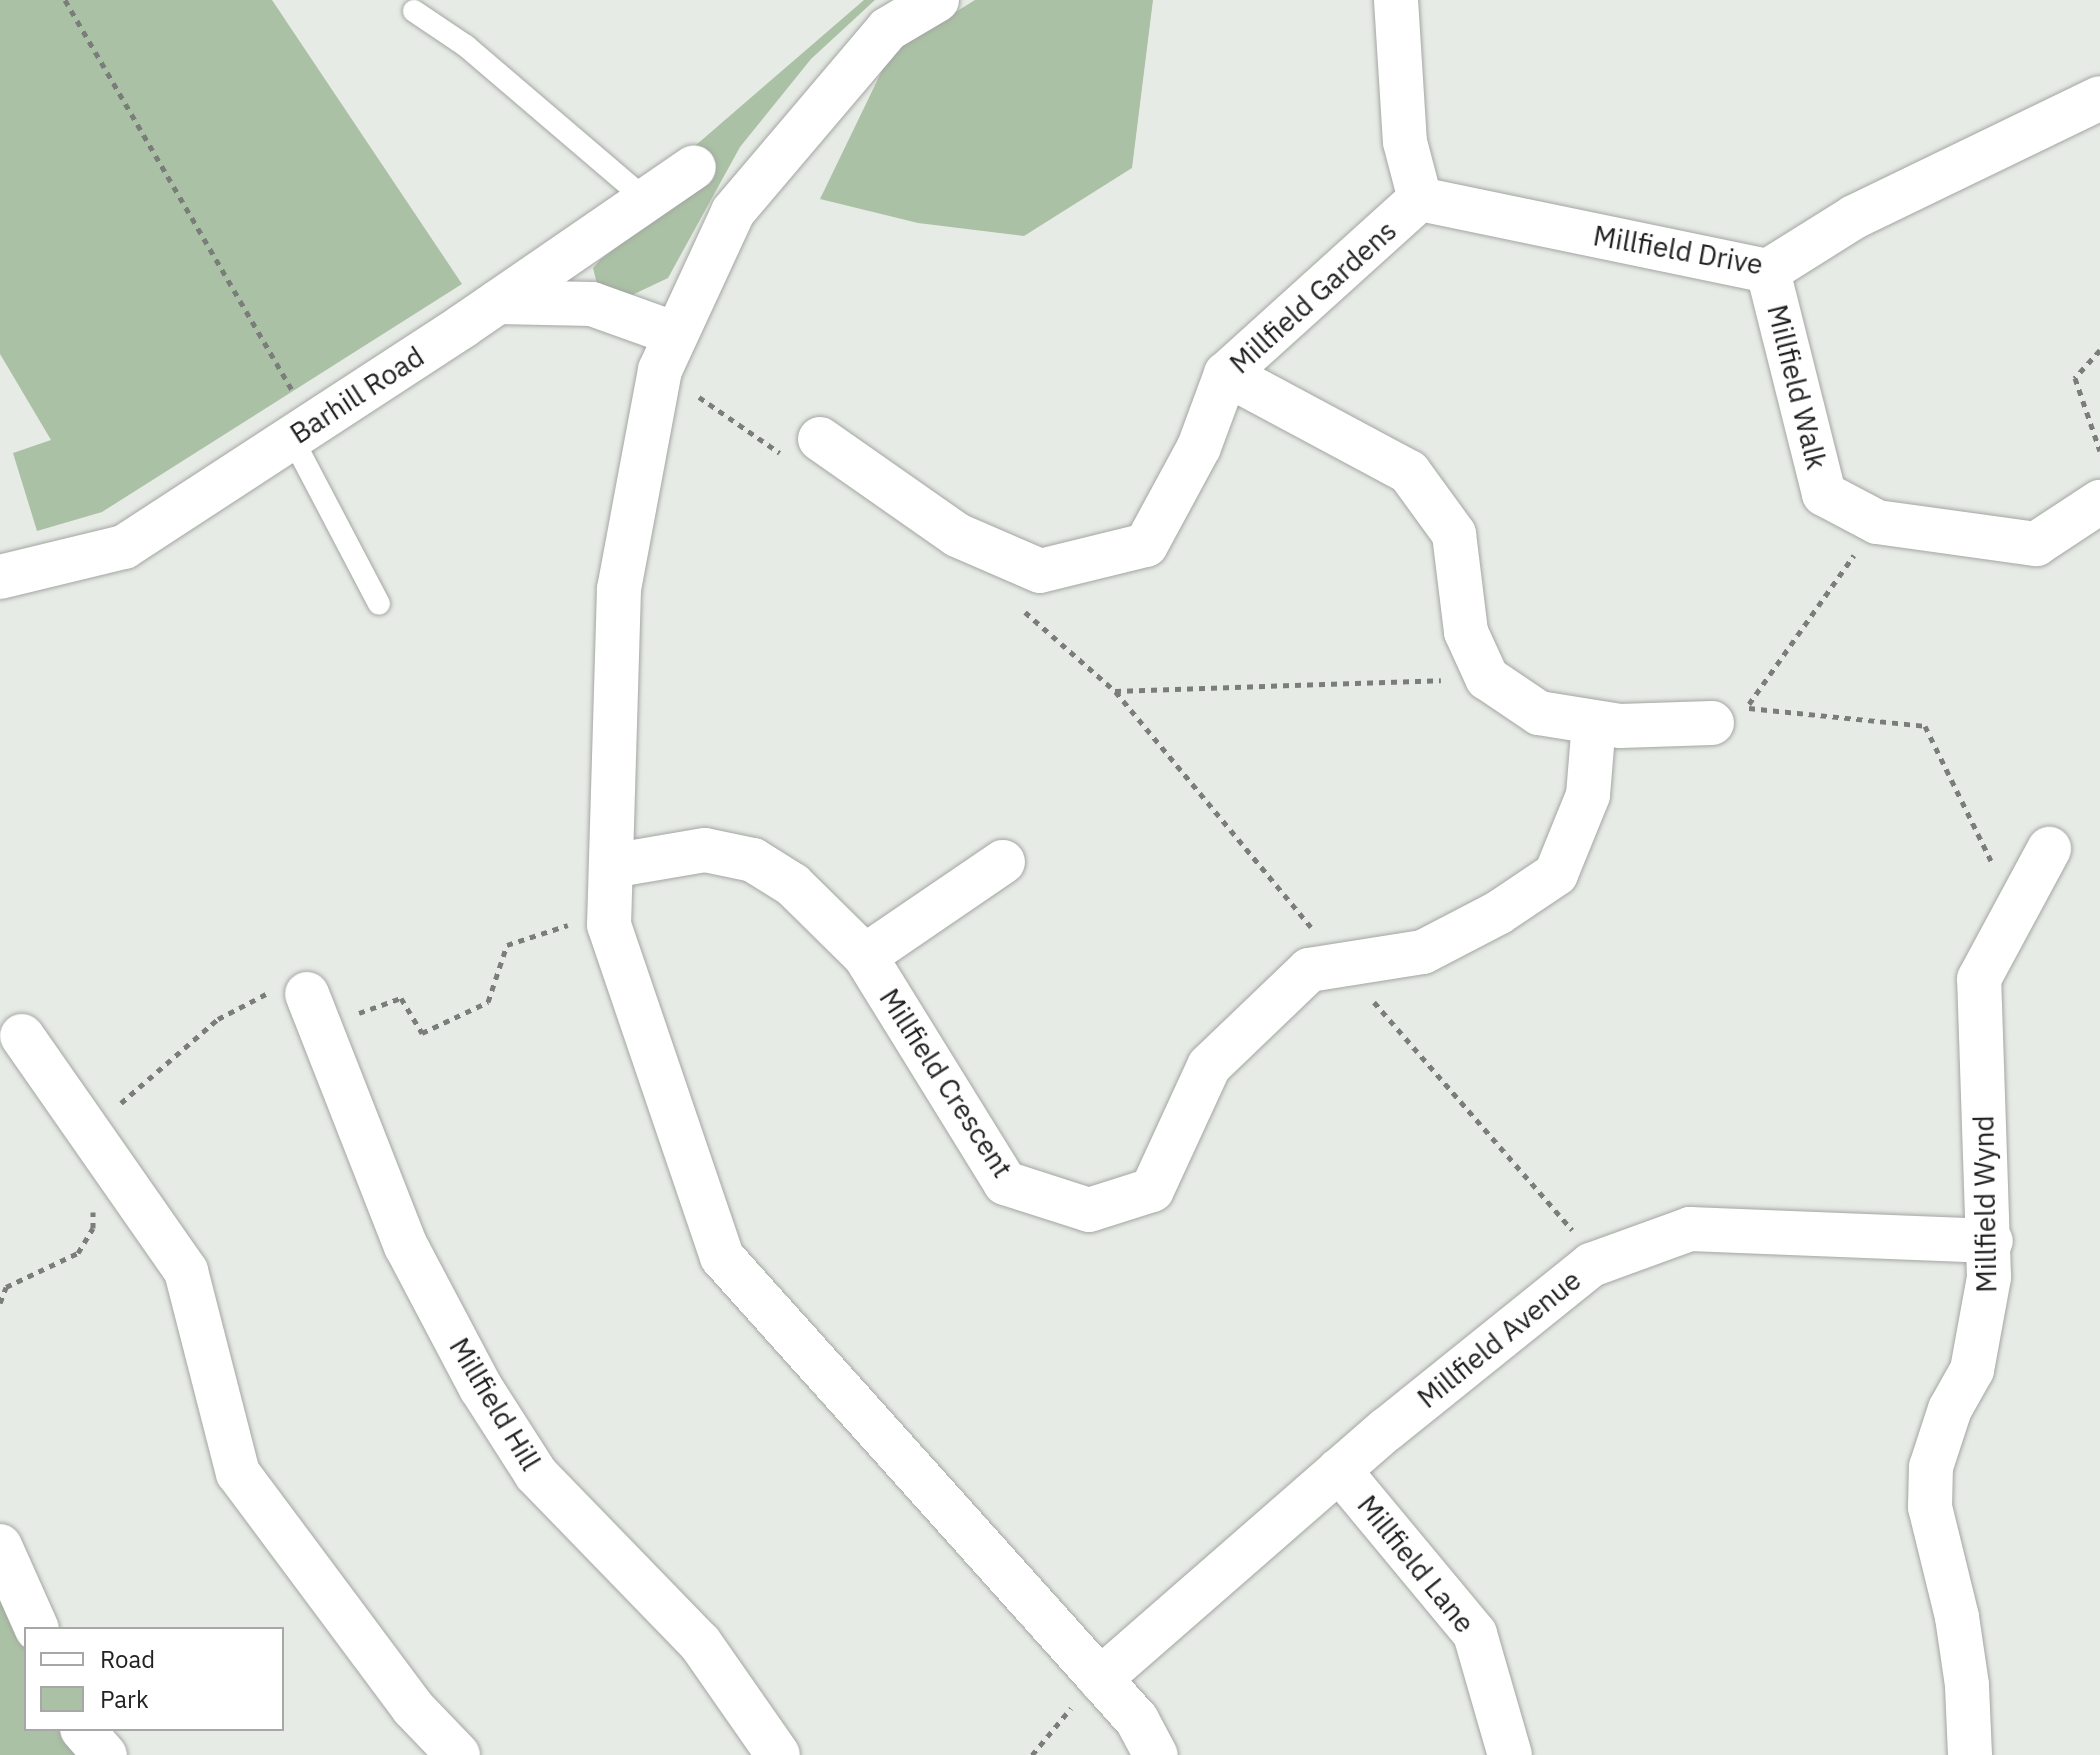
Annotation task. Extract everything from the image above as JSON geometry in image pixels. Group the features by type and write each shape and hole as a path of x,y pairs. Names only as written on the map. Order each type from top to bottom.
{"street":[{"path":"1396,0 1405,142 1420,199"},
{"path":"908,7 733,212 668,352 619,589 609,925 722,1257 1137,1720 1156,1755"},
{"name":"Millfield Drive","path":"1420,199 1768,271 1854,217 2100,98"},
{"name":"Barhill Road","path":"0,577 124,547 498,302 694,167"},
{"name":"Millfield Gardens","path":"820,439 957,535 1040,571 1146,545 1199,447 1226,374 1420,199"},
{"name":"Millfield Walk","path":"1768,271 1824,494 1877,522 2036,544 2100,502"},
{"path":"498,302 592,304 668,352"},
{"path":"1226,374 1409,472 1454,534 1466,632 1487,678 1539,713 1620,726 1731,713"},
{"name":"Millfield Crescent","path":"611,866 705,850 753,860 793,885 865,956 1005,1183 1089,1210 1152,1190 1209,1066 1309,970 1345,968 1423,952 1498,913 1556,874 1588,795 1594,722"},
{"name":"Millfield Wynd","path":"1970,1755 1967,1685 1930,1507 1931,1467 1950,1409 1976,1356 1991,1241 1979,979 2017,914 2049,849"},
{"path":"865,956 1003,862"},
{"name":"Millfield Hill","path":"307,994 406,1246 481,1388 536,1474 700,1643 778,1755"},
{"path":"22,1036 186,1271 238,1473 413,1708 458,1755"},
{"name":"Millfield Avenue","path":"1100,1679 1339,1470 1591,1265 1601,1264 1690,1229 1991,1241"},
{"name":"Millfield Lane","path":"1339,1470 1475,1634 1510,1755"},
{"path":"0,1546 36,1627"},
{"path":"84,1731 105,1755"}],"lane":[{"path":"414,11 466,46 646,200"},
{"path":"302,431 379,604"}],"path":[{"path":"65,0 302,431"},
{"path":"2100,350 2075,378 2100,451"},
{"path":"668,352 801,468 820,439"},
{"path":"1731,713 1877,522"},
{"path":"1487,678 1115,691 1345,968 1601,1264"},
{"path":"1731,713 1925,726 2017,914"},
{"path":"0,1303 6,1287 78,1253 93,1228 95,1141 115,1108 218,1019 295,978 307,994 355,1014 401,998 422,1033 488,1002 507,945 569,925 609,925"},
{"path":"1032,1755 1100,1679"}],"green space":[{"path":"0,0 272,0 462,284 102,512 37,531 13,453 51,440 0,354"},
{"path":"864,0 875,0 811,59 740,147 668,278 630,296 598,288 593,268 600,260 707,178 688,152"},
{"path":"975,0 1153,0 1132,168 1024,236 918,223 820,199 891,52"},
{"path":"0,1553 25,1627 24,1731 82,1731 92,1755 0,1755"}]}
